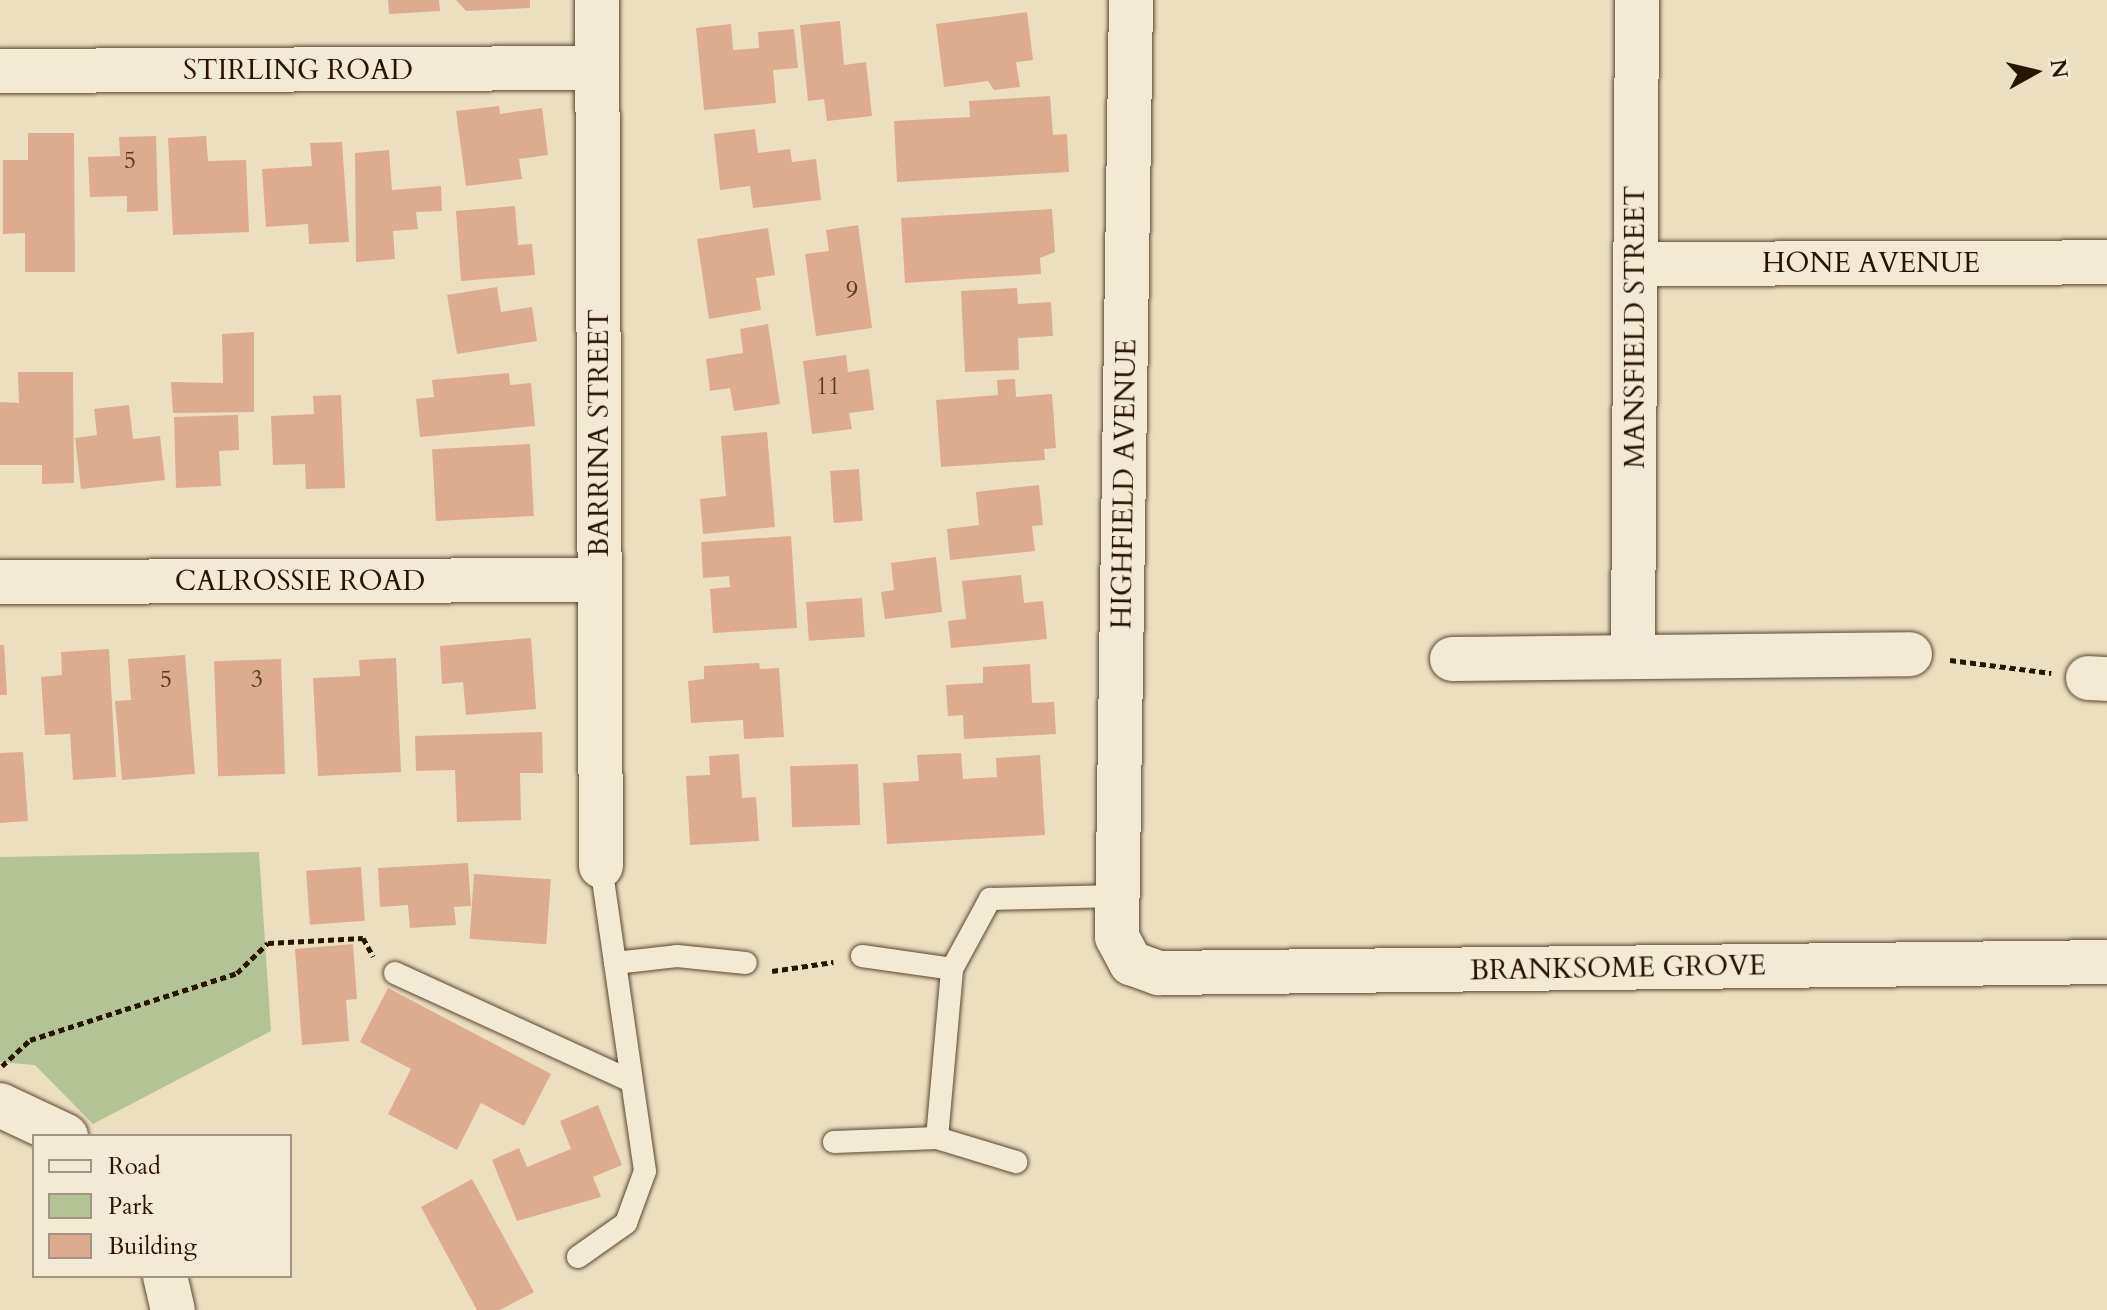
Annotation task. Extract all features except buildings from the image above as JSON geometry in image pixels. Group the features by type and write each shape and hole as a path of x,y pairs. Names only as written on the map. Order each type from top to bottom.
{"street":[{"name":"BARRINA STREET","path":"597,0 601,866"},
{"name":"HIGHFIELD AVENUE","path":"1131,0 1117,937 1131,963"},
{"name":"MANSFIELD STREET","path":"1633,654 1637,0"},
{"name":"STIRLING ROAD","path":"0,71 597,68"},
{"name":"HONE AVENUE","path":"1636,264 2107,262"},
{"name":"CALROSSIE ROAD","path":"0,582 599,580"},
{"path":"1452,659 1633,654 1910,654"},
{"name":"BRANKSOME GROVE","path":"1131,963 1159,973 2107,962"},
{"path":"0,1105 62,1134"},
{"path":"165,1278 173,1310"}],"lane":[{"path":"578,1257 626,1223 645,1171 629,1080 601,866"},
{"path":"937,1138 952,969 990,899 1118,896"},
{"path":"615,963 677,956 746,963"},
{"path":"862,956 952,969"},
{"path":"395,973 629,1080"},
{"path":"834,1142 937,1138 1016,1162"}],"path":[{"path":"1910,654 2097,678"},
{"path":"0,1067 30,1040 237,973 268,943 363,938 376,961 395,973"},
{"path":"746,963 774,972 862,956"}],"green space":[{"path":"259,852 271,1031 93,1124 35,1065 0,1062 0,857"}]}
